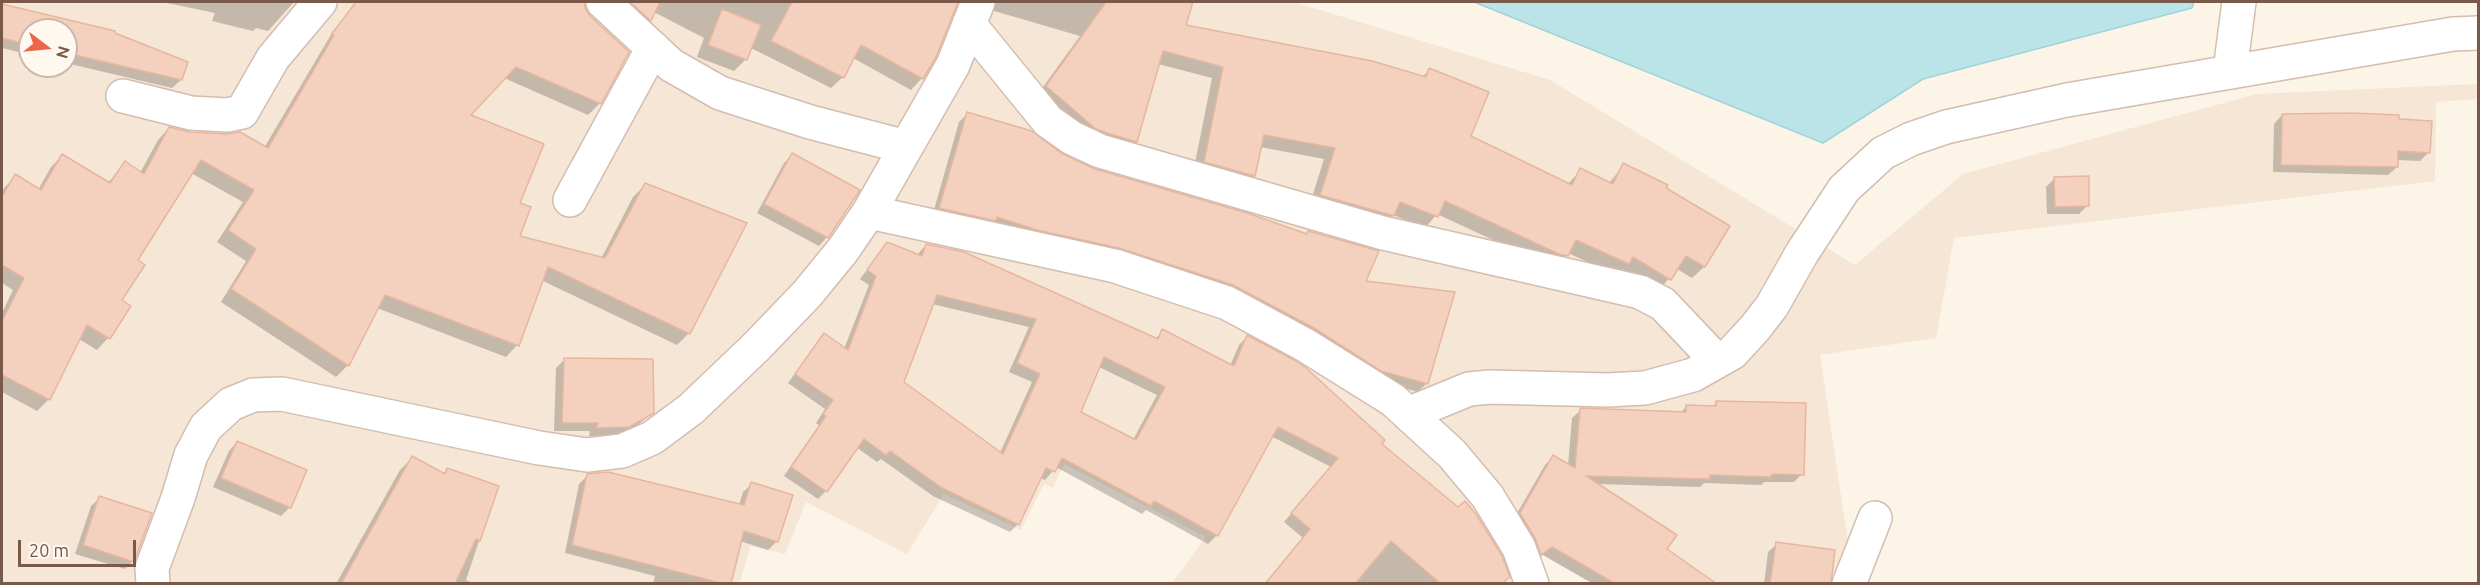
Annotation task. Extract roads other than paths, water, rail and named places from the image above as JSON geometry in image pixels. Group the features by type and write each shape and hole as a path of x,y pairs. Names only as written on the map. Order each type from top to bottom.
{"street":[{"path":"123,96 191,113 227,115 242,111 273,58 320,2"},
{"path":"603,2 671,65 720,93 810,122 906,147"},
{"path":"2230,71 2239,2"},
{"path":"974,13 1048,122 1072,138 1100,152 1383,233 1640,292 1663,304 1717,361"},
{"path":"153,584 152,567 166,534 191,455 206,427 231,404 253,395 282,394 538,448 587,454 622,451 652,438 691,409 756,347 807,294 843,250 869,212 953,64 974,13"},
{"path":"1408,414 1469,389 1490,387 1608,390 1645,388 1693,375 1732,353 1755,328 1772,306 1802,253 1844,189 1883,153 1911,139 1946,127 2067,100 2453,34 2478,33"},
{"path":"570,200 652,48"},
{"path":"869,212 1115,266 1227,303 1305,345 1393,400 1452,454 1488,496 1519,548 1532,584"},
{"path":"1849,584 1875,518"}],"water":[{"path":"1474,2 2194,2 2192,8 1923,79 1823,143"}]}
